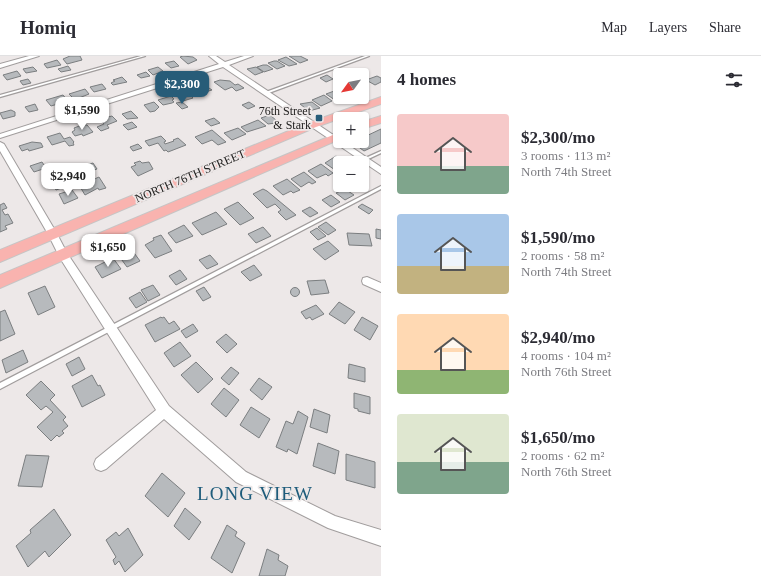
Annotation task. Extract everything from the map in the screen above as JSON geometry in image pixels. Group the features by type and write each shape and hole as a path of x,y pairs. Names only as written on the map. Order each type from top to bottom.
{"main road":[{"name":"NORTH 76TH STREET","path":"0,256 312,125 381,100"},
{"path":"369,123 381,118"},
{"name":"NORTH 76TH STREET","path":"0,282 333,137"}],"street":[{"path":"0,66 36,56"},
{"path":"212,56 312,125 333,135"},
{"path":"0,136 250,56"},
{"path":"0,144 53,234 63,255 164,411 241,477 333,523 381,538"},
{"path":"350,148 358,156"},
{"path":"369,164 381,171"},
{"path":"367,281 381,288"},
{"path":"101,464 164,411"}],"lane":[{"path":"0,96 144,56"},
{"path":"265,93 368,56"},
{"path":"369,158 381,152"},
{"path":"375,155 381,158"},
{"path":"0,386 381,188"}],"building":[{"path":"70,56 80,56 82,60 67,64 63,59"},
{"path":"289,56 300,56 308,60 300,63"},
{"path":"180,57 193,57 197,60 188,64"},
{"path":"286,57 297,64 289,66 278,60"},
{"path":"57,60 61,65 47,68 44,64"},
{"path":"174,61 179,66 171,68 165,63"},
{"path":"277,61 285,66 277,69 268,63"},
{"path":"267,65 273,69 264,72 257,67"},
{"path":"68,66 71,70 61,72 58,69"},
{"path":"33,67 37,71 26,73 23,69"},
{"path":"158,67 163,71 153,75 148,70"},
{"path":"256,67 263,72 255,75 247,69"},
{"path":"17,71 21,76 7,80 3,75"},
{"path":"146,72 150,76 141,78 137,75"},
{"path":"327,75 333,79 326,82 320,78"},
{"path":"377,76 381,78 381,82 375,85 369,82 369,79"},
{"path":"122,77 127,82 113,85 111,83 115,81 113,80"},
{"path":"28,79 31,83 23,85 20,81"},
{"path":"220,80 230,81 235,85 238,84 244,88 236,91 232,87 225,90 214,82"},
{"path":"102,84 106,89 94,92 90,87"},
{"path":"206,86 212,90 201,93 195,88"},
{"path":"85,89 89,94 79,98 73,98 69,94"},
{"path":"186,91 193,98 183,101 176,95"},
{"path":"333,91 333,99 326,94"},
{"path":"63,95 68,101 51,106 46,100"},
{"path":"324,95 332,101 321,106 312,100"},
{"path":"171,96 174,99 172,100 174,102 172,103 163,105 158,100"},
{"path":"154,102 159,107 155,111 150,112 144,105"},
{"path":"182,102 188,107 182,109 176,103"},
{"path":"249,102 255,106 248,109 242,105"},
{"path":"312,102 320,108 309,111 300,104"},
{"path":"35,104 38,110 29,112 25,107"},
{"path":"11,110 15,112 15,116 3,119 0,113"},
{"path":"131,111 138,118 127,119 122,114"},
{"path":"270,115 277,121 274,122 276,123 268,124 261,118"},
{"path":"112,116 117,121 107,125 109,128 101,131 97,127 104,124 100,119"},
{"path":"214,118 220,123 211,126 205,121"},
{"path":"258,120 266,126 247,132 241,127"},
{"path":"132,122 137,127 128,130 123,125"},
{"path":"87,125 93,132 83,136 82,134 75,136 72,132 75,130 74,128"},
{"path":"238,128 246,134 232,140 224,133"},
{"path":"381,129 381,143 364,151 360,148 369,148 369,135"},
{"path":"212,130 226,142 218,145 212,140 202,144 195,137"},
{"path":"60,133 64,139 70,137 74,142 74,145 69,146 65,141 52,145 47,137"},
{"path":"161,136 166,141 164,142 165,144 178,138 186,145 168,152 166,150 164,151 158,143 149,146 145,141"},
{"path":"32,142 41,143 43,147 29,151 28,149 22,151 19,146"},
{"path":"138,144 142,148 133,151 130,147"},
{"path":"333,158 333,169 325,163"},
{"path":"140,161 142,163 149,162 153,169 138,176 131,167 136,165 134,163"},
{"path":"42,162 46,168 34,172 30,166"},
{"path":"93,163 97,169 86,173 82,166"},
{"path":"321,164 333,173 328,176 326,174 317,178 308,171"},
{"path":"304,172 316,182 312,184 309,182 301,187 291,179"},
{"path":"99,177 106,188 99,190 98,188 85,195 79,185 87,182 89,186 93,184 90,181"},
{"path":"287,179 300,190 293,193 291,191 283,195 273,186"},
{"path":"64,181 67,186 56,190 53,185"},
{"path":"263,189 296,215 286,220 278,212 281,210 275,204 267,208 253,194"},
{"path":"72,190 78,198 64,204 59,194"},
{"path":"350,192 354,195 345,200 336,193"},
{"path":"331,195 340,202 331,207 322,200"},
{"path":"238,202 254,218 240,225 224,209"},
{"path":"4,203 7,208 2,210 5,215 8,214 13,223 5,226 7,229 0,232 0,205"},
{"path":"362,204 373,210 369,214 358,207"},
{"path":"310,207 318,213 310,217 302,211"},
{"path":"216,212 227,224 202,235 192,223"},
{"path":"326,222 336,230 328,235 318,227"},
{"path":"184,225 193,236 176,243 168,233"},
{"path":"263,227 271,236 256,243 248,234"},
{"path":"317,228 326,236 318,240 310,232"},
{"path":"376,229 381,230 381,239 376,238"},
{"path":"347,233 369,234 372,246 349,245"},
{"path":"161,235 172,251 155,258 145,245 154,240 153,238"},
{"path":"328,241 339,251 325,260 313,249"},
{"path":"132,250 140,261 127,267 119,256"},
{"path":"210,255 218,264 207,269 199,260"},
{"path":"113,258 121,269 102,278 95,267"},
{"path":"254,265 262,275 250,281 241,272"},
{"path":"180,270 187,279 176,285 169,276"},
{"path":"325,280 329,293 311,295 307,281"},
{"path":"153,285 160,295 148,301 141,290"},
{"path":"45,286 55,307 38,315 28,293"},
{"path":"204,287 211,297 203,301 196,291"},
{"path":"293,288 297,288 299,292 297,296 293,296 291,294 291,290"},
{"path":"140,292 147,302 136,308 129,298"},
{"path":"339,302 355,312 345,324 329,314"},
{"path":"316,305 324,314 312,320 310,317 306,319 301,312"},
{"path":"5,310 15,334 0,341 0,312"},
{"path":"164,317 169,324 174,321 180,329 155,342 145,325"},
{"path":"362,317 378,326 370,340 354,330"},
{"path":"193,324 198,331 186,338 181,331"},
{"path":"226,334 237,344 227,353 216,342"},
{"path":"180,342 191,356 174,367 164,353"},
{"path":"23,350 28,362 6,373 2,360"},
{"path":"79,357 85,369 72,376 66,364"},
{"path":"196,362 213,379 198,393 181,375"},
{"path":"349,364 365,368 365,382 348,378"},
{"path":"231,367 239,373 229,385 221,378"},
{"path":"92,375 98,386 100,385 105,395 82,407 72,386"},
{"path":"259,378 272,387 262,400 250,390"},
{"path":"41,381 55,395 50,400 66,417 63,420 68,426 62,431 64,433 59,437 57,435 51,441 37,427 53,412 46,406 41,410 26,395"},
{"path":"224,388 239,400 226,417 211,404"},
{"path":"354,393 370,397 370,414 358,411 358,409 354,408"},
{"path":"251,407 270,419 259,438 240,425"},
{"path":"314,409 330,415 327,433 310,427"},
{"path":"298,411 308,417 297,454 288,449 287,452 276,447 286,421 293,424"},
{"path":"318,443 339,451 335,474 313,466"},
{"path":"346,454 375,462 375,488 346,480"},
{"path":"26,455 49,456 42,487 18,486"},
{"path":"162,473 185,493 168,517 145,496"},
{"path":"185,508 201,522 189,540 174,526"},
{"path":"54,509 71,535 49,557 45,551 28,567 16,546 31,533 30,530"},
{"path":"227,525 237,532 235,536 245,543 232,573 211,558"},
{"path":"128,528 143,555 125,572 119,561 115,565 113,560 116,557 106,540 116,532 119,536"},
{"path":"267,549 279,555 278,560 288,566 285,576 259,576"}],"place":[{"name":"76th Street & Stark","path":"319,118"}],"district":[{"name":"LONG VIEW","path":"255,493"}]}
